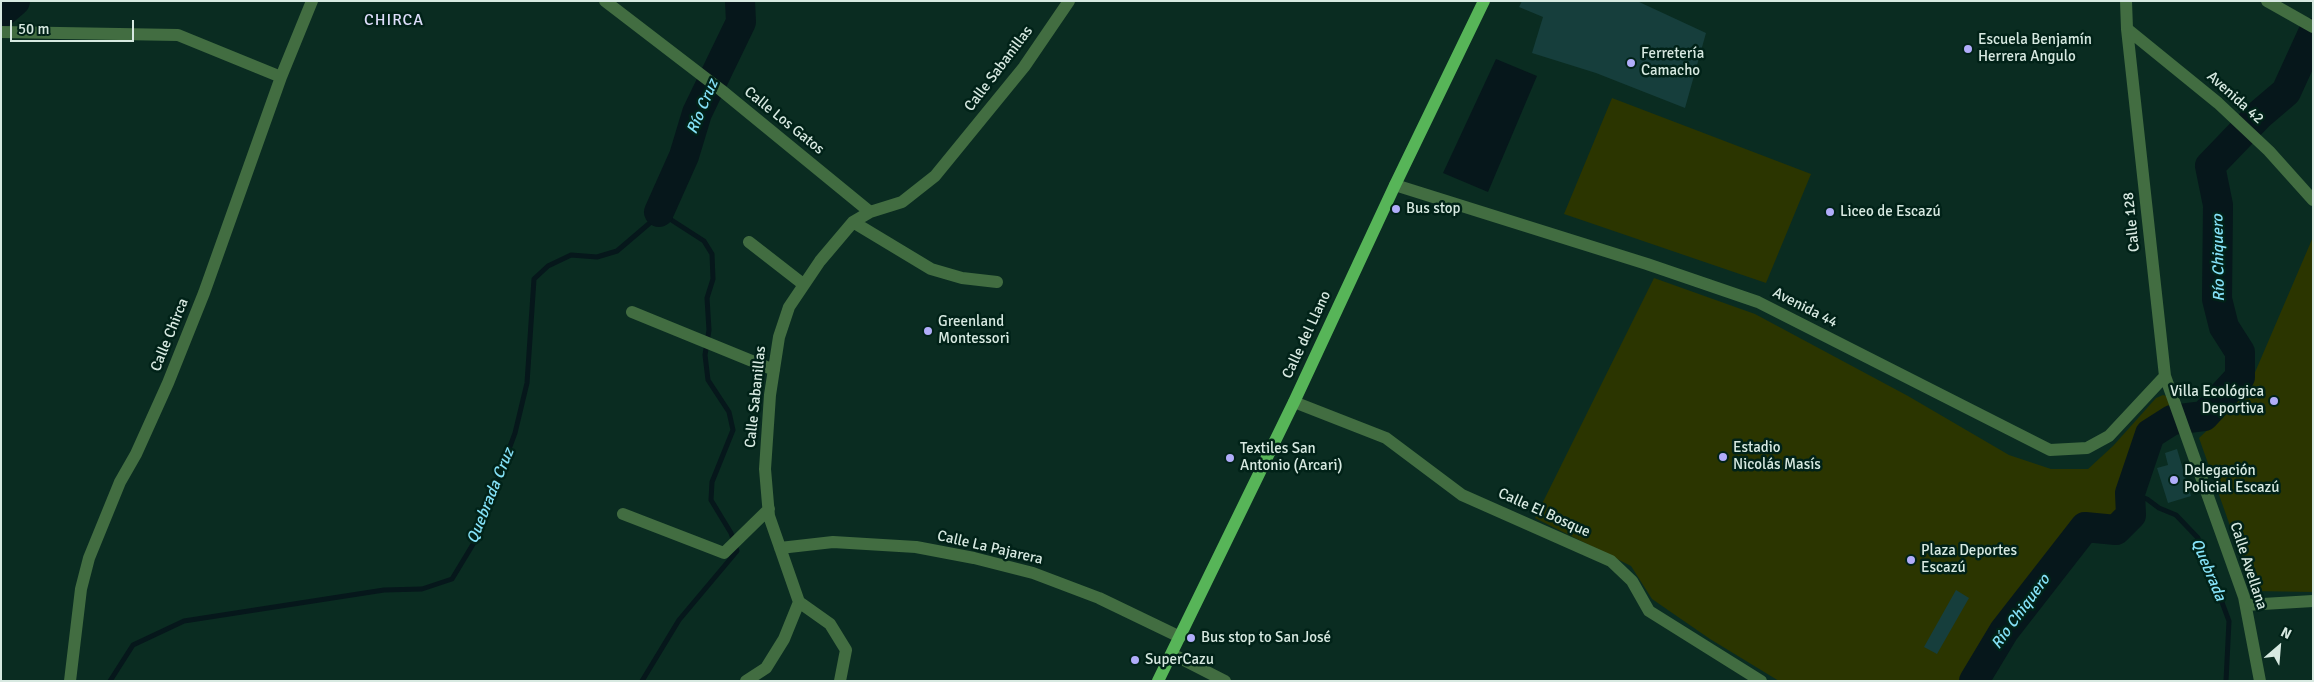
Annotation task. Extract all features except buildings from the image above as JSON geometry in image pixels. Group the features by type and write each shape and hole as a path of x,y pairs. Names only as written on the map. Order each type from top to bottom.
{"main road":[{"name":"Calle del Llano","path":"1158,681 1294,402 1395,185 1484,1"}],"street":[{"name":"Calle Chirca","path":"70,681 81,589 89,558 120,482 136,454 176,365 281,77 312,1"},
{"name":"Calle Los Gatos","path":"605,1 721,90 870,212"},
{"name":"Calle Sabanillas","path":"799,602 768,509 765,469 770,395 779,337 788,307 803,284 853,222 870,212 902,202 935,176 1024,67 1068,1"},
{"name":"Calle 128","path":"2126,1 2127,29 2165,376 2186,435"},
{"path":"2267,1 2313,27"},
{"name":"Avenida 42","path":"2127,29 2218,103 2269,151 2313,200"},
{"path":"1,32 178,36 281,77"},
{"name":"Avenida 44","path":"1395,185 1647,264 1758,302 2050,450 2087,448 2109,436 2165,376"},
{"path":"853,222 931,269 962,278 997,282"},
{"path":"749,242 803,284"},
{"path":"632,312 774,370"},
{"name":"Calle El Bosque","path":"1294,402 1386,438 1462,495 1611,561 1632,581 1649,611 1761,681"},
{"name":"Calle Avellana","path":"2186,435 2246,605 2260,681"},
{"path":"623,514 724,553 768,509"},
{"name":"Calle La Pajarera","path":"780,548 833,542 916,548 974,558 1041,576 1099,598 1180,637"},
{"path":"2246,605 2313,601"},
{"path":"746,681 766,668 784,639 799,602 830,624 846,650 840,681"},
{"path":"1172,654 1225,681"}],"green space":[{"path":"1612,98 1811,174 1766,283 1564,214"},
{"name":"Villa Ecológica Deportiva","path":"2313,237 2313,592 2253,591 2199,438 2250,384"},
{"name":"Estadio Nicolás Masís","path":"1654,278 1755,314 1908,396 2009,455 2051,469 2088,469 2113,446 2156,398 2163,395 2169,397 2173,414 2145,433 2123,492 2124,511 2115,523 2080,523 1974,659 1964,681 1779,681 1710,639 1652,599 1631,566 1535,518"}],"shaded area":[{"path":"1496,59 1537,76 1488,192 1443,173"}],"waterway":[{"path":"1,13 15,1"},
{"name":"Río Cruz","path":"659,212 684,156 697,113 741,22 740,1"},
{"name":"Río Chiquero","path":"1974,681 2004,631 2085,527 2116,530 2131,515 2130,493 2150,434 2172,420 2204,416 2240,377 2240,352 2224,327 2217,299 2218,205 2210,166 2259,115 2286,92 2313,33"},
{"name":"Quebrada Cruz","path":"110,681 133,645 184,621 384,590 422,589 452,579 475,541 515,433 527,383 534,279 548,266 571,255 597,257 617,251 651,222 659,212 704,241 712,254 713,279 707,298 709,330 705,355 708,380 729,412 733,430 712,482 711,500 731,533 737,551 679,620 642,681"},
{"name":"Quebrada","path":"2130,493 2147,499 2159,508 2176,515 2198,538 2229,621 2226,681"}],"place":[{"name":"Escuela Benjamín Herrera Angulo","path":"1968,49"},
{"name":"Ferretería Camacho","path":"1631,63"},
{"name":"Bus stop","path":"1396,209"},
{"name":"Liceo de Escazú","path":"1830,212"},
{"name":"Greenland Montessori","path":"928,331"},
{"name":"Villa Ecológica Deportiva","path":"2274,401"},
{"name":"Estadio Nicolás Masís","path":"1723,457"},
{"name":"Textiles San Antonio (Arcari)","path":"1230,458"},
{"name":"Delegación Policial Escazú","path":"2174,480"},
{"name":"Plaza Deportes Escazú","path":"1911,560"},
{"name":"Bus stop to San José","path":"1191,638"},
{"name":"SuperCazu","path":"1135,660"}],"district":[{"name":"CHIRCA","path":"394,21"}]}
